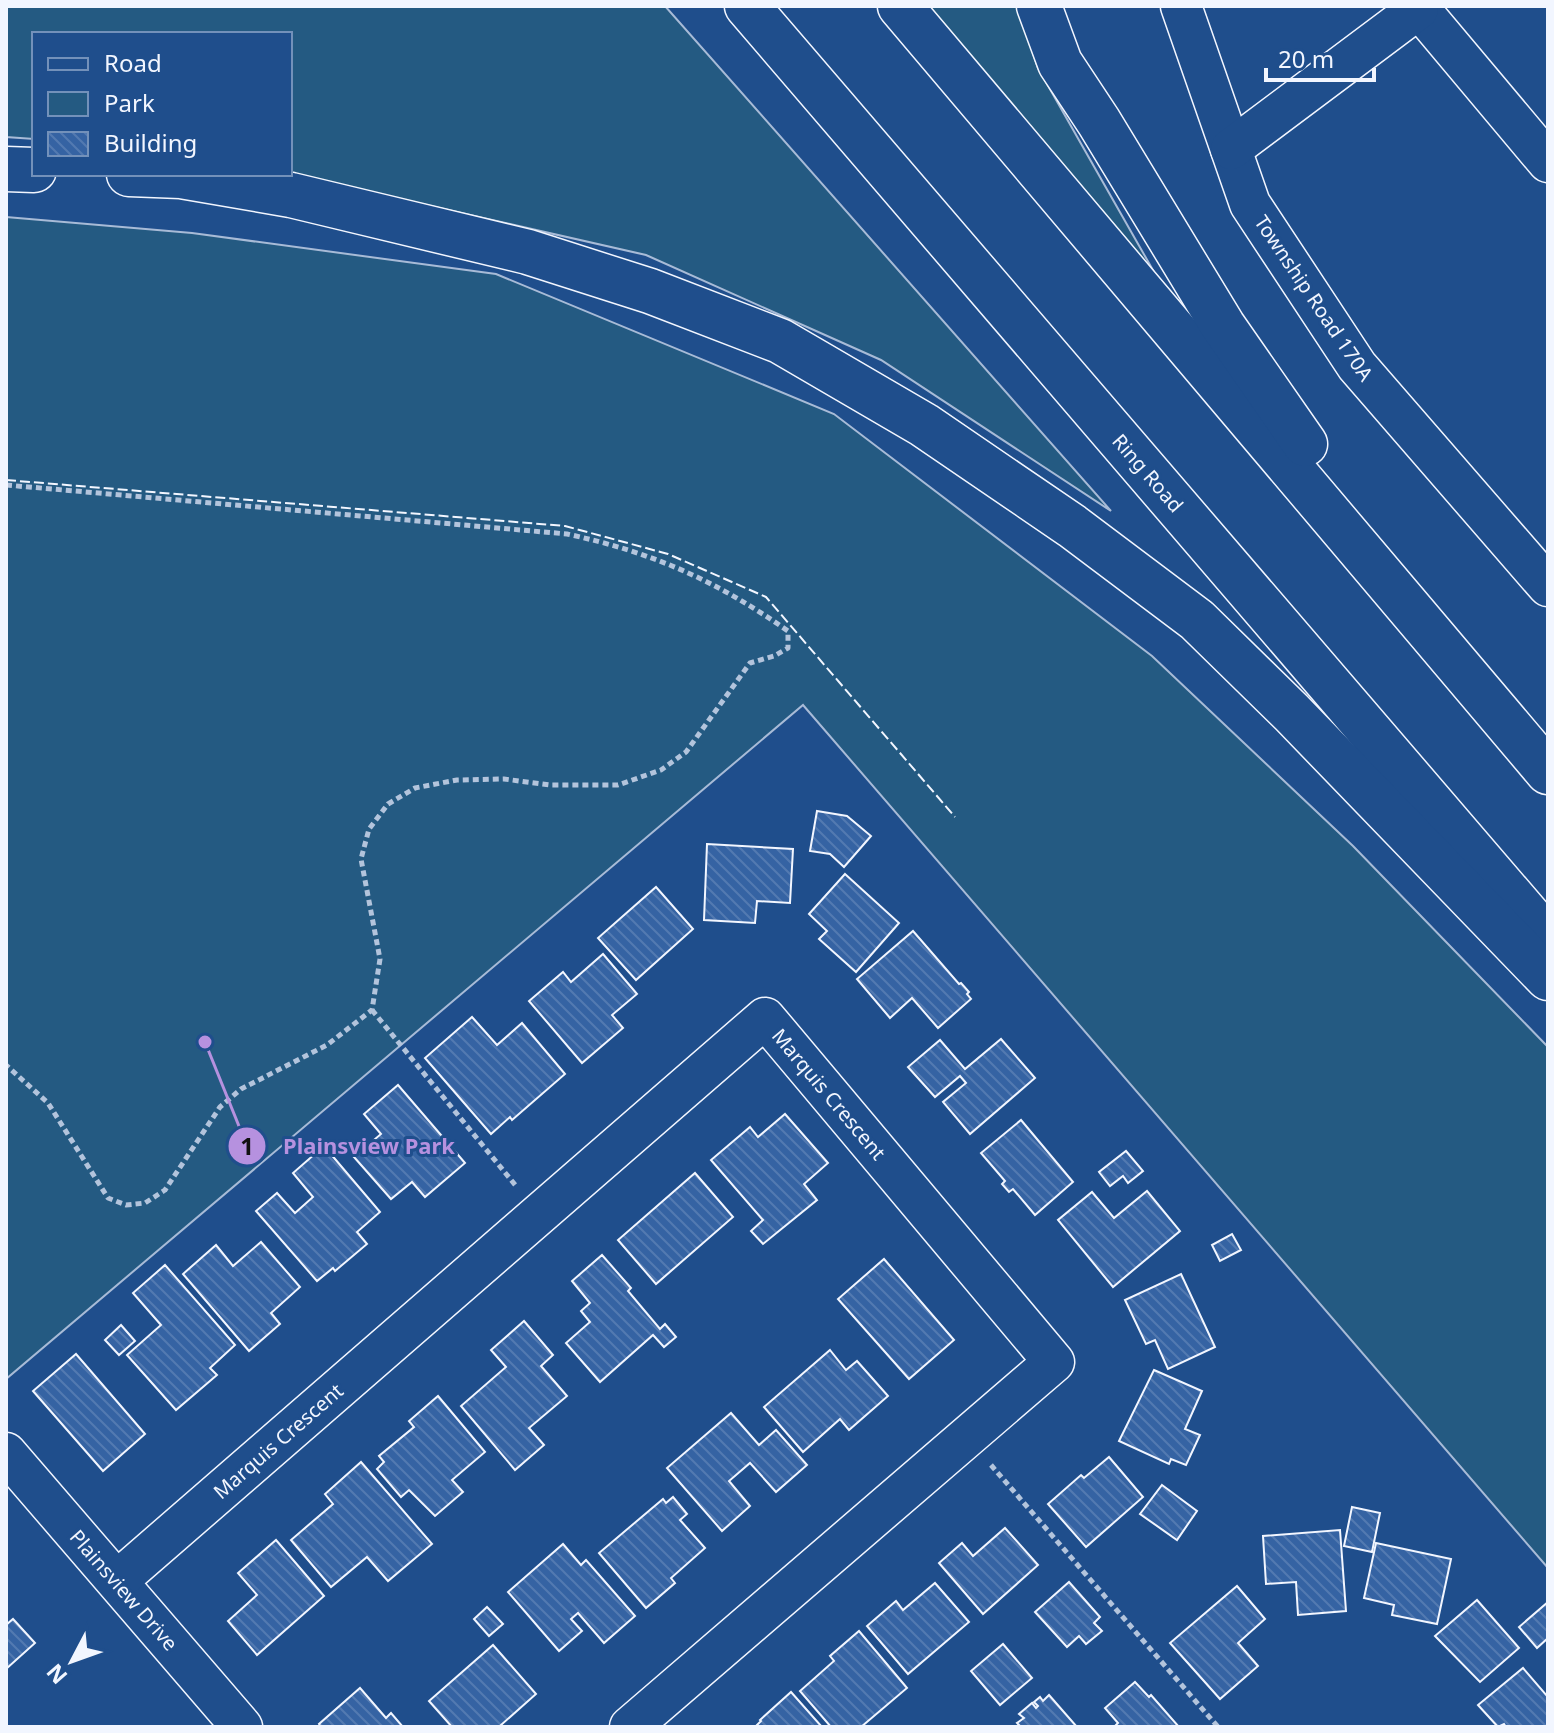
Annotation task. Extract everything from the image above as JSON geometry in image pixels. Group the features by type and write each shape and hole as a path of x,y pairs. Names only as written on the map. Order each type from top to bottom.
{"highway":[{"name":"Ring Road","path":"747,6 1548,939"},
{"path":"900,6 1548,772"},
{"path":"1039,6 1060,63 1223,326 1294,429 1548,759"},
{"path":"6,169 32,170"},
{"path":"181,176 291,195 528,252 650,291 780,341 924,425 1072,526 1197,620 1292,713 1548,978"}],"street":[{"name":"Township Road 170A","path":"1181,6 1250,204 1357,366 1548,586"},
{"path":"1231,149 1417,7 1546,157"},
{"name":"Marquis Crescent","path":"117,1581 765,1018 1054,1362 630,1727"},
{"name":"Plainsview Drive","path":"6,1453 242,1727"}],"path":[{"path":"6,485 567,534 619,546 695,574 788,631 788,648 750,663 686,752 661,770 618,785 550,785 504,779 457,780 415,788 388,804 369,829 361,859 380,959 372,1010 327,1045 241,1089 220,1107 165,1190 145,1203 126,1205 108,1198 48,1103 6,1065"},
{"path":"372,1010 540,1214"},
{"path":"967,1437 1218,1727"}],"green space":[{"path":"6,6 665,6 1111,511 881,360 646,255 292,174 292,32 32,32 32,139 6,137"},
{"path":"920,6 1017,6 1038,68 1158,279"},
{"path":"6,217 192,233 496,274 834,414 1152,656 1353,846 1548,1047 1548,1568 803,705 6,1379"}],"building":[{"path":"817,811 847,816 871,836 844,867 830,854 810,851"},
{"path":"707,844 793,849 790,903 757,901 755,923 704,920"},
{"path":"845,874 899,923 856,972 819,939 827,931 809,914"},
{"path":"656,887 693,929 636,980 598,938"},
{"path":"913,931 969,992 967,994 971,999 938,1028 912,998 890,1018 857,979"},
{"path":"603,954 637,994 612,1015 623,1028 582,1063 529,1001 563,972 571,982"},
{"path":"472,1017 497,1045 522,1023 565,1074 491,1134 425,1058"},
{"path":"1001,1039 1035,1078 970,1134 943,1102 966,1083 960,1076 935,1097 908,1067 940,1040 965,1069"},
{"path":"398,1085 465,1163 425,1197 412,1182 391,1199 354,1157 381,1134 364,1114"},
{"path":"785,1114 828,1163 804,1184 817,1200 763,1244 751,1231 763,1220 711,1160 750,1127 758,1137"},
{"path":"1021,1120 1073,1182 1035,1215 1013,1189 1009,1192 1002,1184 1005,1181 981,1153"},
{"path":"324,1146 380,1212 357,1232 367,1244 335,1271 333,1268 317,1281 256,1211 277,1193 295,1213 313,1197 293,1173"},
{"path":"1126,1151 1143,1171 1128,1183 1123,1176 1110,1186 1099,1172"},
{"path":"695,1173 733,1217 656,1284 618,1240"},
{"path":"1147,1191 1180,1231 1113,1287 1058,1220 1092,1192 1114,1218"},
{"path":"1232,1234 1241,1250 1220,1261 1212,1245"},
{"path":"261,1242 300,1287 271,1313 280,1324 249,1351 183,1274 216,1245 233,1266"},
{"path":"602,1255 631,1288 628,1291 660,1329 665,1324 676,1337 664,1347 653,1335 600,1382 566,1343 590,1322 581,1311 590,1303 572,1281"},
{"path":"884,1259 954,1340 909,1379 838,1299"},
{"path":"165,1265 235,1345 210,1368 217,1375 176,1410 127,1355 161,1325 133,1293"},
{"path":"1181,1274 1215,1347 1168,1369 1155,1340 1146,1344 1125,1300"},
{"path":"524,1321 553,1355 541,1366 567,1396 529,1428 544,1445 515,1470 461,1406 506,1367 491,1350"},
{"path":"121,1325 135,1341 119,1355 105,1340"},
{"path":"830,1350 846,1370 857,1361 888,1396 849,1430 840,1419 803,1452 764,1407"},
{"path":"76,1354 145,1434 103,1471 33,1391"},
{"path":"1154,1370 1202,1391 1185,1429 1200,1435 1186,1465 1171,1459 1169,1464 1119,1441"},
{"path":"438,1396 485,1452 452,1480 463,1492 435,1516 409,1490 401,1497 377,1469 384,1462 379,1456 414,1427 409,1421"},
{"path":"731,1413 759,1445 776,1430 807,1465 776,1492 750,1463 729,1481 750,1506 722,1531 667,1468"},
{"path":"1109,1457 1143,1497 1086,1547 1048,1504 1081,1475 1084,1478"},
{"path":"361,1462 432,1544 388,1581 367,1557 331,1587 291,1540 333,1504 325,1494"},
{"path":"1162,1485 1197,1511 1177,1540 1140,1514"},
{"path":"673,1497 687,1514 680,1520 705,1548 671,1578 675,1583 646,1608 599,1553 663,1499 666,1503"},
{"path":"1352,1507 1380,1513 1372,1552 1344,1546"},
{"path":"1005,1528 1038,1565 983,1614 939,1563 962,1543 973,1556"},
{"path":"1340,1530 1346,1611 1298,1615 1296,1582 1266,1584 1263,1536"},
{"path":"276,1540 324,1596 257,1655 228,1621 257,1595 238,1573"},
{"path":"1376,1543 1451,1559 1437,1624 1392,1615 1394,1605 1364,1598"},
{"path":"563,1544 581,1565 586,1560 635,1616 604,1643 578,1613 571,1619 582,1631 559,1651 508,1592"},
{"path":"1069,1582 1100,1617 1094,1623 1102,1631 1086,1644 1079,1636 1067,1647 1035,1612"},
{"path":"935,1583 969,1622 908,1674 867,1626 896,1601 903,1610"},
{"path":"1237,1586 1265,1619 1238,1643 1258,1666 1220,1699 1170,1643"},
{"path":"1477,1600 1519,1648 1480,1682 1435,1636"},
{"path":"1548,1602 1548,1638 1537,1648 1519,1627"},
{"path":"487,1607 503,1624 489,1636 474,1619"},
{"path":"13,1619 35,1643 6,1669 6,1625"},
{"path":"859,1631 907,1688 861,1727 831,1727 800,1691 834,1661 830,1656"},
{"path":"1003,1644 1032,1678 1000,1705 971,1671"},
{"path":"493,1645 536,1694 501,1725 503,1727 452,1727 429,1701"},
{"path":"1523,1668 1548,1697 1548,1727 1506,1727 1504,1724 1498,1727 1478,1705"},
{"path":"1135,1682 1179,1727 1114,1727 1118,1723 1105,1708"},
{"path":"360,1688 386,1718 391,1713 403,1727 321,1727 319,1724"},
{"path":"791,1692 822,1727 755,1727 760,1720"},
{"path":"1049,1695 1077,1727 1021,1727 1017,1723 1024,1718 1019,1714 1032,1703 1036,1708 1038,1706 1034,1702 1040,1697 1043,1701"}],"fence":[{"path":"6,480 565,526 668,554 766,597 955,817"}],"place":[{"name":"Plainsview Park","path":"205,1042"}]}
